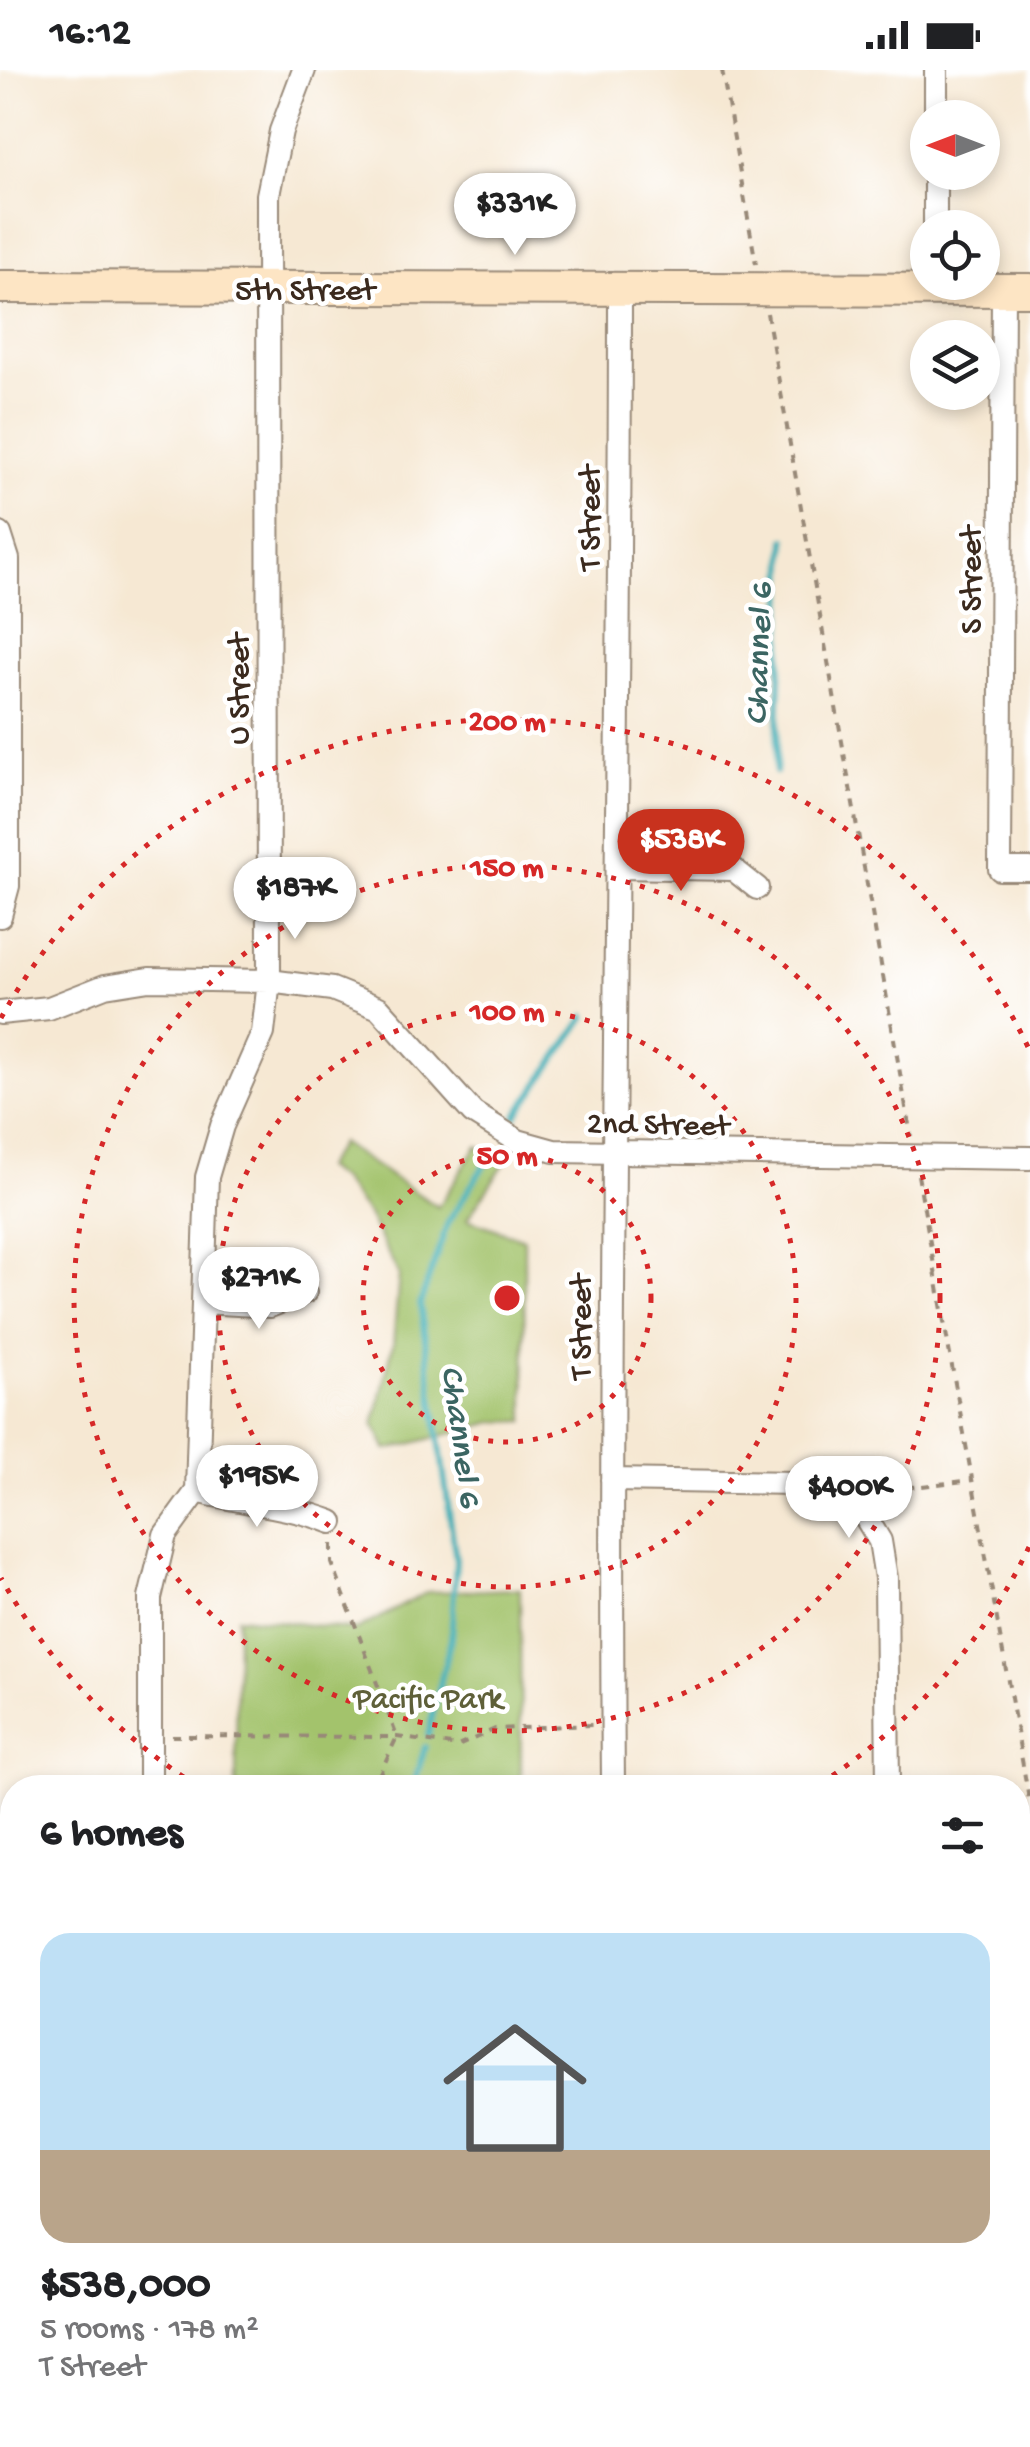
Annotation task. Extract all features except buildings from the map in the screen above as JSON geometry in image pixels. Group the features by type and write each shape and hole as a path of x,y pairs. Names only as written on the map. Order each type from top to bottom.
{"main road":[{"name":"5th Street","path":"0,287 910,287"}],"street":[{"name":"U Street","path":"197,1491 207,1177 222,1126 262,1034 269,981 268,195 282,131 304,70"},
{"path":"936,70 936,100"},
{"name":"T Street","path":"612,1775 612,1155 620,290"},
{"name":"S Street","path":"1016,290 1000,869 1030,869"},
{"path":"0,534 8,559 8,886 0,916"},
{"path":"617,866 733,869 757,888"},
{"name":"2nd Street","path":"0,1012 50,1008 105,986 149,979 269,981 332,989 379,1008 473,1113 518,1141 554,1151 612,1155 1030,1158"},
{"path":"202,1302 270,1306 305,1292"},
{"path":"612,1480 796,1483 833,1491 862,1511 880,1541 886,1578 888,1775"},
{"path":"150,1775 150,1598 165,1535 197,1491 301,1510 332,1522"}],"path":[{"path":"722,70 1025,1775"},
{"path":"869,1522 904,1488 973,1480"},
{"path":"332,1522 332,1563 397,1737 380,1775"},
{"path":"150,1736 397,1737 458,1746 495,1729 612,1724"}],"green space":[{"path":"340,1143 438,1207 477,1146 506,1161 467,1219 524,1239 525,1421 494,1422 387,1450 374,1425 393,1345 399,1275 368,1215 341,1180 324,1168"},
{"name":"Pacific Park","path":"520,1589 521,1775 236,1775 237,1617 356,1630 428,1592"}],"waterway":[{"name":"Channel 6","path":"776,772 786,539"},
{"name":"Channel 6","path":"516,1116 586,1016"},
{"name":"Channel 6","path":"428,1735 451,1638 456,1560 420,1304 448,1222 489,1158"},
{"name":"Channel 6","path":"417,1775 425,1747"}]}
